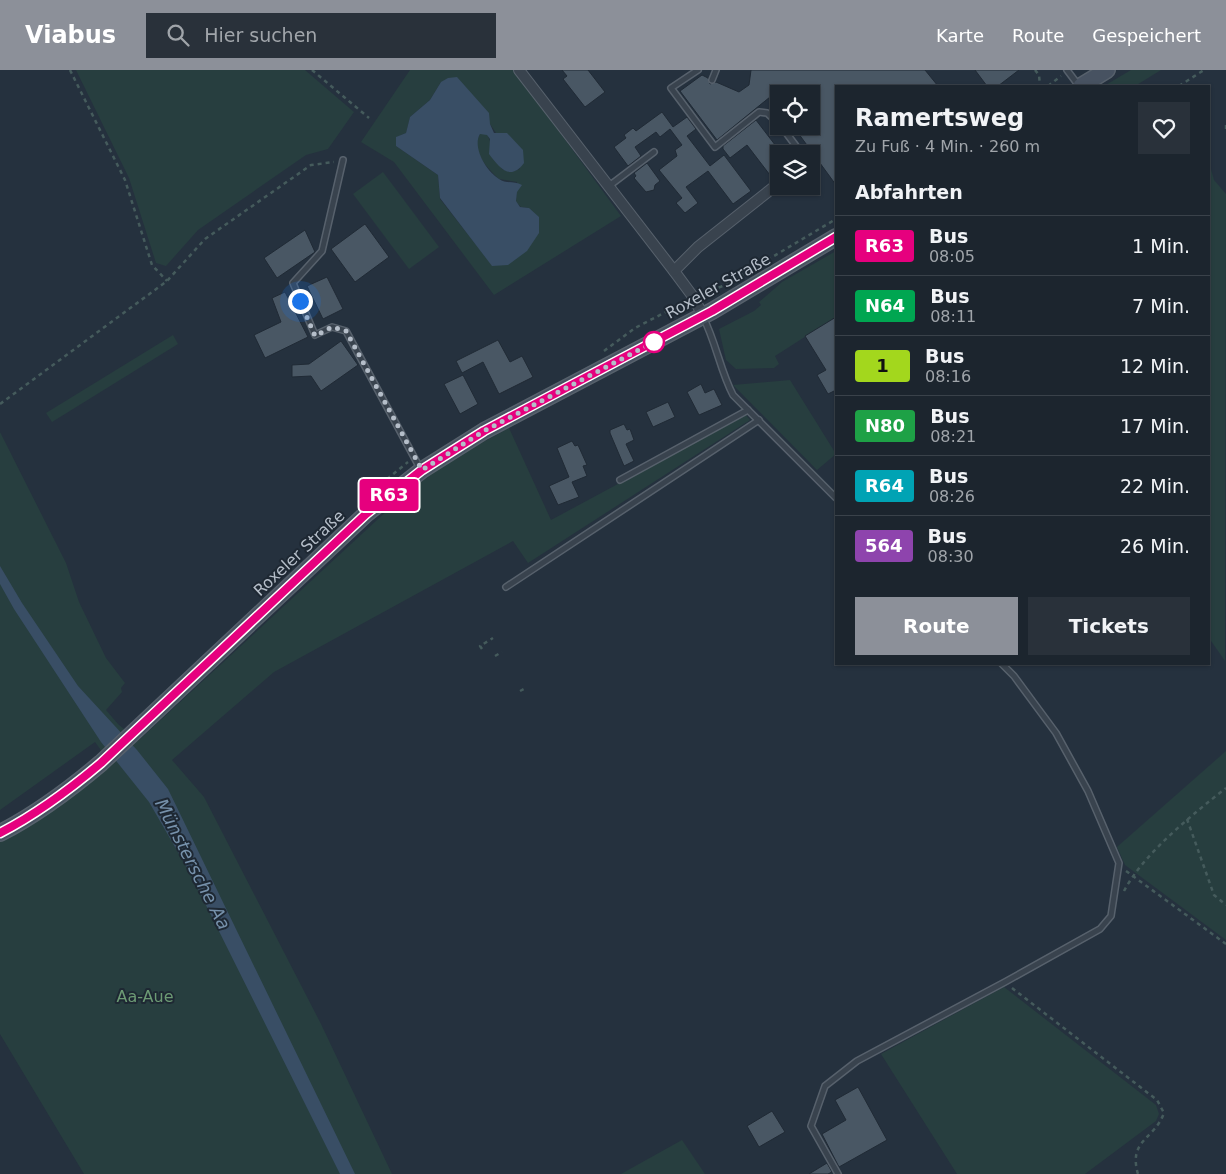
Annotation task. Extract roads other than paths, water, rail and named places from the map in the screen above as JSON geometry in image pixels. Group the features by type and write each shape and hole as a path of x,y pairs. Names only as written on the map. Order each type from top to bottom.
{"main road":[{"path":"1082,85 1107,70"},
{"name":"Roxeler Straße","path":"0,833 28,819 101,763 366,514 422,470 484,431 703,316 835,237"}],"street":[{"path":"518,70 674,271 694,298 703,316"},
{"path":"674,271 698,247 770,190"}],"lane":[{"path":"698,70 671,88 715,147 758,112 767,113 770,116"},
{"path":"712,80 716,70"},
{"path":"1067,71 1079,85"},
{"path":"788,135 795,145"},
{"path":"608,187 654,152"},
{"path":"343,160 322,252 293,284 315,336 332,327 346,331 422,470"},
{"path":"703,316 711,332 724,378 733,395 835,497"},
{"path":"620,480 748,410"},
{"path":"506,587 758,420"},
{"path":"838,1174 811,1126 825,1086 857,1061 1005,982 1100,928 1111,916 1119,863 1088,791 1056,733 1014,676 1003,665"}],"water":[{"path":"457,77 489,113 490,124 494,133 507,133 523,150 524,163 519,169 509,172 501,168 489,154 490,139 487,135 480,134 478,139 479,152 485,165 502,181 522,185 517,192 516,201 520,207 529,208 539,217 539,233 527,251 508,265 492,266 440,198 438,175 396,146 396,137 406,133 410,117 430,100 441,82 448,78"},
{"name":"Münstersche Aa","path":"0,566 22,603 78,686 137,750 168,789 355,1174 340,1174 190,873 149,802 101,742 14,609 0,584"}],"park label":[{"name":"Aa-Aue","path":"145,996"}]}
